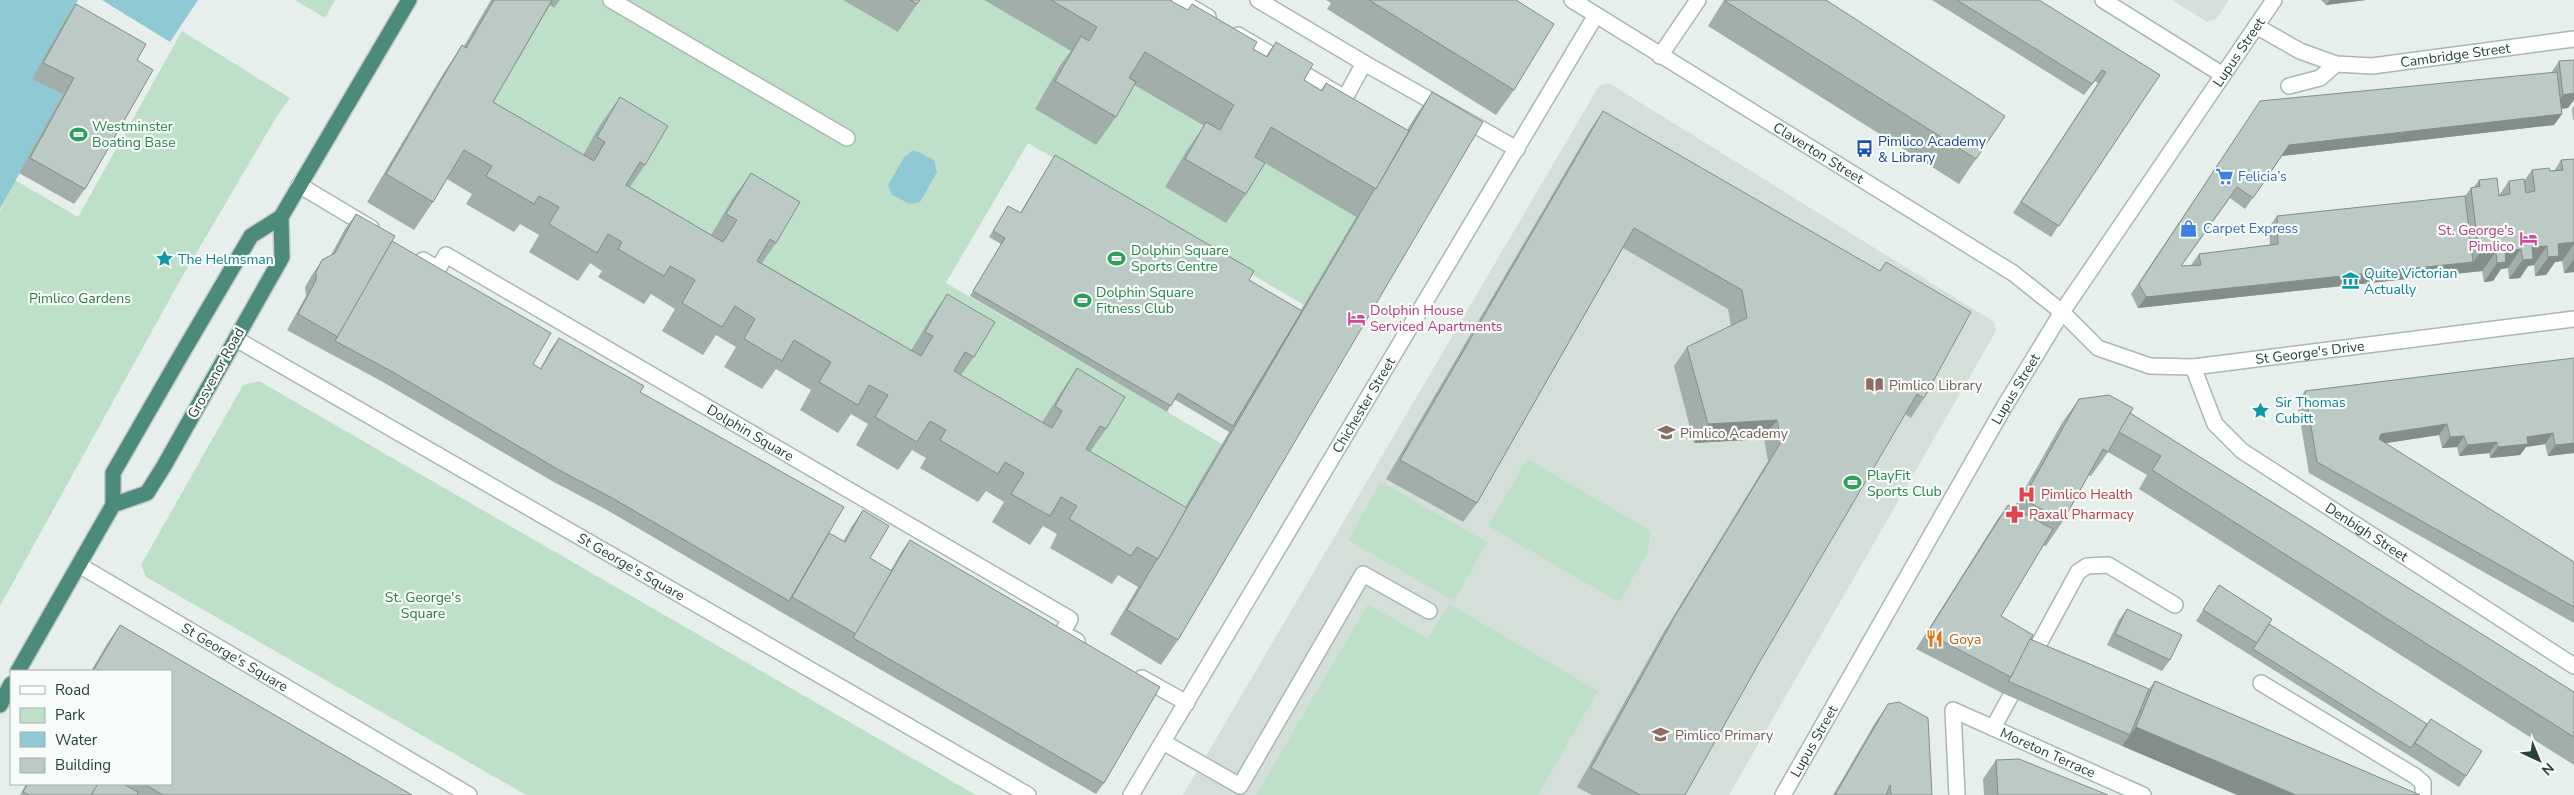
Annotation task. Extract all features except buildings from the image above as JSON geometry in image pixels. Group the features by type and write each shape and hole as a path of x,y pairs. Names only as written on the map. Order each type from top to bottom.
{"highway":[{"path":"19,670 113,504 113,473 251,236 281,217 409,0"},
{"name":"Grosvenor Road","path":"113,504 147,493 282,257 281,217"},
{"path":"0,705 10,686"}],"street":[{"path":"611,0 847,138"},
{"path":"1179,0 1345,98 1364,63"},
{"path":"1258,0 1364,63 1517,149"},
{"name":"Claverton Street","path":"1572,0 2012,273 2062,312"},
{"path":"1660,56 1698,0"},
{"path":"2103,0 2223,74"},
{"name":"Lupus Street","path":"1783,795 1998,418 2062,312 2274,0"},
{"name":"Chichester Street","path":"1131,795 1596,15"},
{"name":"Cambridge Street","path":"2256,26 2300,51 2336,64 2372,66 2574,39"},
{"path":"2289,86 2320,78 2336,64"},
{"path":"300,185 381,234"},
{"name":"Dolphin Square","path":"413,254 438,269 446,255 489,280 1070,619 1062,633 1087,647"},
{"name":"St George's Drive","path":"2062,312 2098,348 2112,355 2150,366 2193,367 2574,320"},
{"name":"St George's Square","path":"236,339 1028,795"},
{"name":"Denbigh Street","path":"2193,367 2215,424 2242,451 2574,666"},
{"name":"St George's Square","path":"79,565 469,795"},
{"path":"2034,653 2078,572 2087,566 2108,565 2175,605"},
{"path":"1163,742 1240,786 1363,574 1429,611"},
{"path":"1129,671 1187,703"},
{"path":"2261,683 2415,776 2423,783 2424,795"},
{"path":"1993,728 2010,697"},
{"name":"Moreton Terrace","path":"1956,795 1953,710 2143,795"}],"shaded area":[{"path":"2172,0 2229,0 2216,19 2207,22"},
{"name":"Pimlico Academy","path":"1609,83 1994,322 1996,331 1729,795 1183,795 1599,86"}],"green space":[{"path":"295,0 335,0 325,18"},
{"path":"559,0 984,0 1078,55 1035,109 1096,145 1125,80 1215,133 1187,150 1166,187 1252,155 1356,217 1304,305 1028,143 946,283 1222,444 1167,537 1067,477 1058,397 1035,434 934,399 928,322 905,359 738,289 731,201 707,242 577,164 473,130 547,4"},
{"name":"Pimlico Gardens","path":"182,31 290,98 277,116 178,284 0,606 0,211 15,180 78,217"},
{"name":"St. George's Square","path":"259,381 976,795 526,795 146,577 141,565 243,385"},
{"path":"1527,459 1651,531 1647,554 1619,602 1488,526"},
{"path":"1381,482 1487,542 1454,601 1348,540"},
{"path":"1368,604 1428,639 1449,604 1598,691 1538,795 1256,795"}],"water":[{"path":"0,0 78,0 47,55 63,94 0,209"},
{"path":"102,0 198,0 170,42"},
{"path":"914,150 934,160 937,172 920,202 910,204 892,195 888,185 905,156"}],"place":[{"name":"Westminster Boating Base","path":"78,134"},
{"name":"Pimlico Academy & Library","path":"1864,149"},
{"name":"Felicia’s","path":"2224,176"},
{"name":"Carpet Express","path":"2189,228"},
{"name":"St. George's Pimlico","path":"2528,238"},
{"name":"Dolphin Square Sports Centre","path":"1117,258"},
{"name":"The Helmsman","path":"164,259"},
{"name":"Quite Victorian Actually","path":"2350,281"},
{"name":"Dolphin Square Fitness Club","path":"1082,300"},
{"name":"Dolphin House Serviced Apartments","path":"1356,318"},
{"name":"Pimlico Library","path":"1875,385"},
{"name":"Sir Thomas Cubitt","path":"2261,410"},
{"name":"Pimlico Academy","path":"1666,433"},
{"name":"PlayFit Sports Club","path":"1853,483"},
{"name":"Pimlico Health","path":"2027,494"},
{"name":"Paxall Pharmacy","path":"2015,514"},
{"name":"Goya","path":"1935,639"},
{"name":"Pimlico Primary","path":"1661,735"}]}
